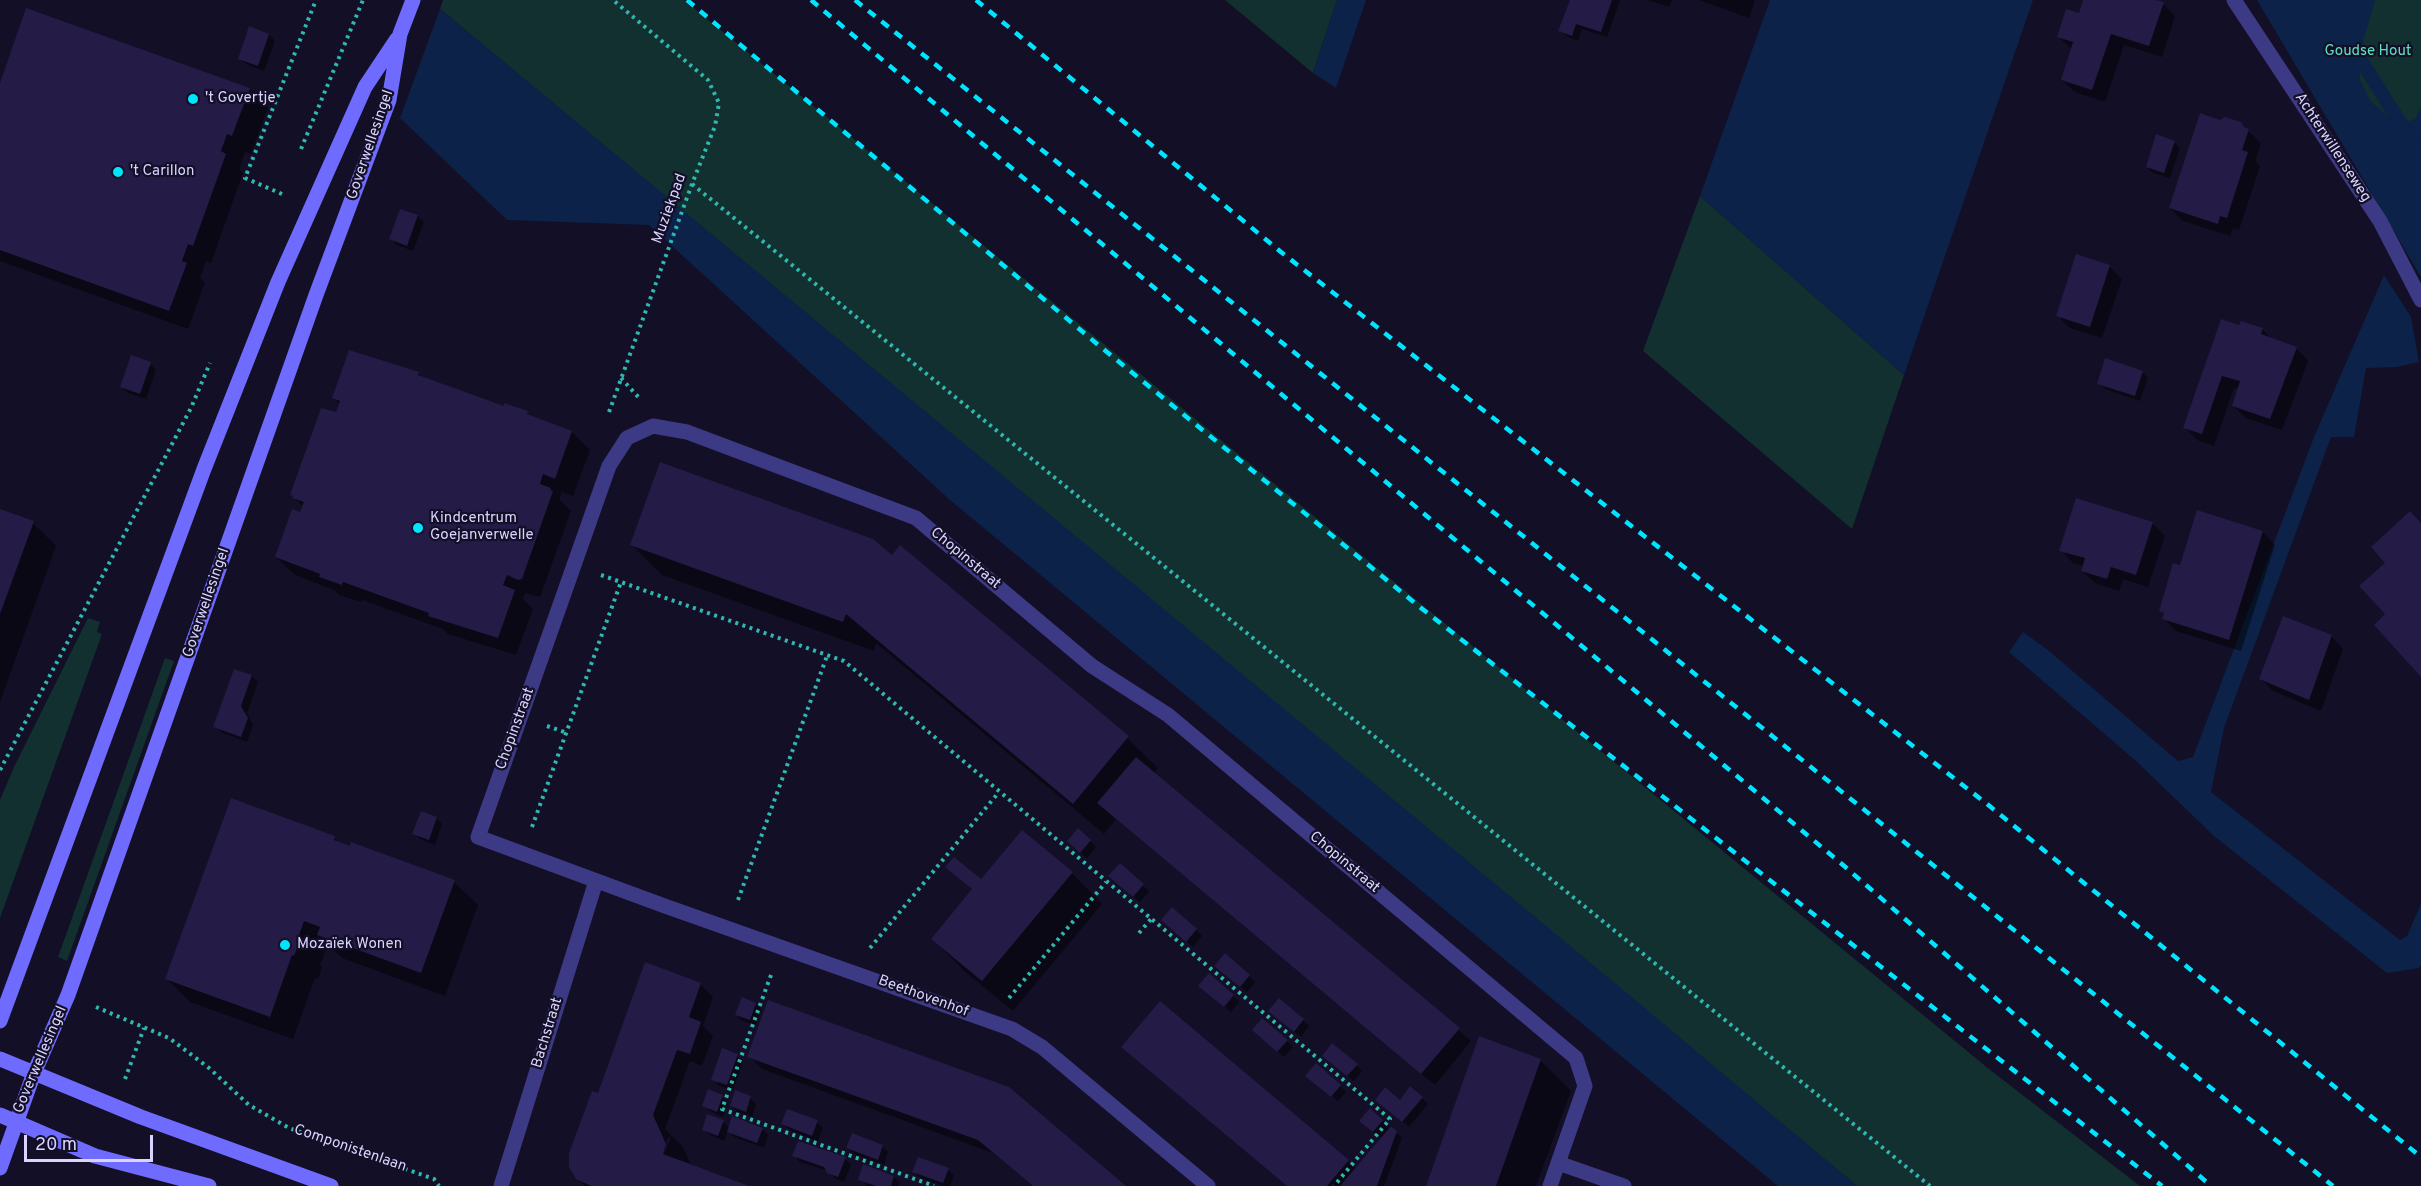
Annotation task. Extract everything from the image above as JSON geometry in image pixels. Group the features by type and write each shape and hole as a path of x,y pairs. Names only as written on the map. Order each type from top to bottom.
{"main road":[{"name":"Goverwellesingel","path":"0,1168 15,1121 68,995 312,306 389,100 400,34 413,0"},
{"name":"Goverwellesingel","path":"0,1021 204,469 278,282 365,87 400,34"},
{"path":"0,1059 132,1114 332,1186"},
{"path":"0,1115 95,1156 209,1186"}],"street":[{"name":"Achterwillenseweg","path":"2234,0 2380,221 2421,300"},
{"name":"Chopinstraat","path":"596,881 478,837 609,466 627,438 653,426 687,432 916,518 1092,666 1177,722 1576,1058 1585,1086 1550,1186"},
{"name":"Beethovenhof","path":"596,881 1012,1029 1042,1047 1208,1186"},
{"name":"Bachstraat","path":"501,1186 596,881"},
{"path":"1558,1163 1624,1186"}],"path":[{"path":"282,194 245,178 316,0"},
{"path":"300,151 363,0"},
{"name":"Muziekpad","path":"608,415 715,126 718,103 708,80 613,0"},
{"path":"278,205 287,183"},
{"path":"692,184 1929,1186"},
{"path":"0,770 191,408 214,354"},
{"path":"574,565 843,661 1390,1119 1334,1186"},
{"path":"523,853 621,582"},
{"path":"728,929 828,656"},
{"path":"850,972 999,792"},
{"path":"989,1021 1106,882"},
{"path":"1139,933 1151,919"},
{"path":"781,948 722,1109 934,1186"},
{"name":"Componistenlaan","path":"144,1028 169,1038 209,1068 249,1105 289,1128 434,1179 439,1186"}],"green space":[{"path":"443,0 684,0 1989,1069 2140,1186 1857,1186 440,9"},
{"path":"1225,0 1337,0 1313,73"},
{"name":"Goudse Hout","path":"2273,0 2421,0 2421,235"},
{"path":"1700,196 1904,375 1852,529 1643,351"},
{"path":"88,618 100,622 97,632 102,634 0,918 0,800"},
{"path":"165,658 174,661 67,961 58,957"}],"water":[{"path":"1337,0 1366,0 1336,88 1313,73"},
{"path":"1770,0 2033,0 1904,375 1700,196"},
{"name":"Goudse Hout","path":"2257,0 2375,0 2359,56 2360,80 2371,102 2399,125 2415,119 2421,108 2421,277"},
{"path":"440,9 1857,1186 1778,1186 950,500 649,225 507,220 400,118"},
{"path":"2384,275 2411,317 2419,362 2397,367 2366,368 2354,437 2331,437 2224,728 2211,792 2400,940 2407,936 2421,904 2421,964 2419,968 2387,973 2214,836 2136,761 2009,652 2023,632 2048,650 2178,761 2193,757 2314,437"}],"building":[{"path":"1570,0 1612,0 1601,32 1576,24 1572,36 1558,31"},
{"path":"2083,0 2156,0 2164,2 2149,46 2111,34 2092,90 2061,80 2073,42 2057,37 2066,9 2079,13"},
{"path":"26,8 250,88 232,136 227,134 221,151 226,154 193,246 188,244 182,261 187,263 169,311 0,250 0,83"},
{"path":"249,26 269,34 258,66 238,59"},
{"path":"2200,113 2220,120 2225,117 2241,122 2249,129 2242,150 2248,152 2227,218 2220,216 2218,224 2169,208"},
{"path":"2156,134 2175,141 2164,173 2146,167"},
{"path":"400,209 418,215 407,246 389,239"},
{"path":"2076,254 2110,265 2090,327 2056,316"},
{"path":"2221,319 2239,325 2241,321 2263,328 2261,334 2297,347 2270,419 2232,406 2240,381 2222,376 2202,434 2183,428"},
{"path":"349,350 419,372 418,375 504,406 504,403 528,411 527,414 572,431 555,479 543,474 540,484 553,491 522,579 518,580 507,575 503,585 515,590 498,638 428,616 429,613 343,582 342,585 319,577 320,574 275,557 292,509 300,512 304,502 290,495 321,408 336,412 340,401 332,398"},
{"path":"131,355 151,362 140,394 120,387"},
{"path":"2105,358 2143,371 2135,396 2097,384"},
{"path":"660,462 873,539 892,555 900,545 1129,736 1073,804 846,614 843,622 630,545"},
{"path":"2076,498 2153,522 2136,575 2111,567 2107,579 2081,571 2085,558 2059,551"},
{"path":"0,509 34,521 0,614"},
{"path":"2197,510 2263,531 2229,640 2162,619 2164,613 2159,611 2173,563 2180,565"},
{"path":"2410,511 2421,523 2421,677 2374,625 2385,614 2359,586 2385,563 2371,547"},
{"path":"2283,616 2332,635 2309,700 2259,679"},
{"path":"234,669 252,675 241,706 248,718 241,737 213,727"},
{"path":"1136,757 1460,1028 1421,1074 1097,803"},
{"path":"231,798 335,836 334,840 350,846 351,842 455,880 421,973 317,935 320,927 304,921 297,941 299,942 294,956 292,955 270,1017 165,979"},
{"path":"421,811 437,817 429,840 412,834"},
{"path":"1078,828 1091,840 1080,853 1067,841"},
{"path":"1022,830 1073,872 982,981 931,939 972,889 945,867 954,857 981,879"},
{"path":"1120,863 1144,884 1133,897 1108,876"},
{"path":"1172,907 1197,929 1186,942 1161,920"},
{"path":"1225,953 1250,975 1240,987 1214,966"},
{"path":"645,962 701,983 689,1017 701,1022 690,1054 677,1050 653,1115 666,1144 663,1154 749,1186 591,1186 576,1179 569,1167 569,1153 592,1091 598,1093"},
{"path":"1209,973 1234,995 1224,1007 1198,986"},
{"path":"742,997 756,1003 750,1020 735,1015"},
{"path":"1279,998 1304,1019 1294,1032 1268,1011"},
{"path":"768,1000 1009,1087 1126,1186 1033,1186 978,1140 747,1057"},
{"path":"1160,1001 1349,1160 1327,1186 1287,1186 1121,1047"},
{"path":"1262,1018 1288,1040 1277,1052 1252,1030"},
{"path":"1479,1036 1541,1059 1496,1186 1426,1186"},
{"path":"1332,1043 1358,1064 1347,1076 1322,1056"},
{"path":"722,1048 738,1054 727,1085 711,1080"},
{"path":"1316,1063 1341,1085 1331,1097 1305,1076"},
{"path":"1410,1086 1423,1097 1402,1122 1375,1100 1385,1087 1400,1100"},
{"path":"708,1089 723,1095 717,1112 702,1106"},
{"path":"735,1090 751,1096 746,1112 730,1106"},
{"path":"1370,1108 1383,1120 1373,1132 1359,1121"},
{"path":"787,1109 818,1120 812,1136 781,1124"},
{"path":"707,1114 724,1120 718,1136 702,1130"},
{"path":"732,1116 763,1128 757,1143 727,1132"},
{"path":"1391,1126 1397,1131 1377,1186 1340,1186"},
{"path":"852,1133 883,1145 878,1160 846,1148"},
{"path":"798,1141 846,1157 838,1177 827,1173 824,1167 792,1156"},
{"path":"918,1157 949,1168 943,1183 912,1172"},
{"path":"863,1164 894,1176 891,1186 876,1186 858,1180"}],"waterway":[{"path":"2349,41 2421,156"}],"railway":[{"path":"687,0 1102,348 1421,608 2162,1186"},
{"path":"811,0 1843,865 2211,1186"},
{"path":"855,0 2333,1186"},
{"path":"976,0 1281,252 1987,804 2421,1157"}],"place":[{"name":"'t Govertje","path":"193,99"},
{"name":"'t Carillon","path":"118,172"},
{"name":"Kindcentrum Goejanverwelle","path":"418,528"},
{"name":"Mozaïek Wonen","path":"285,945"}]}
